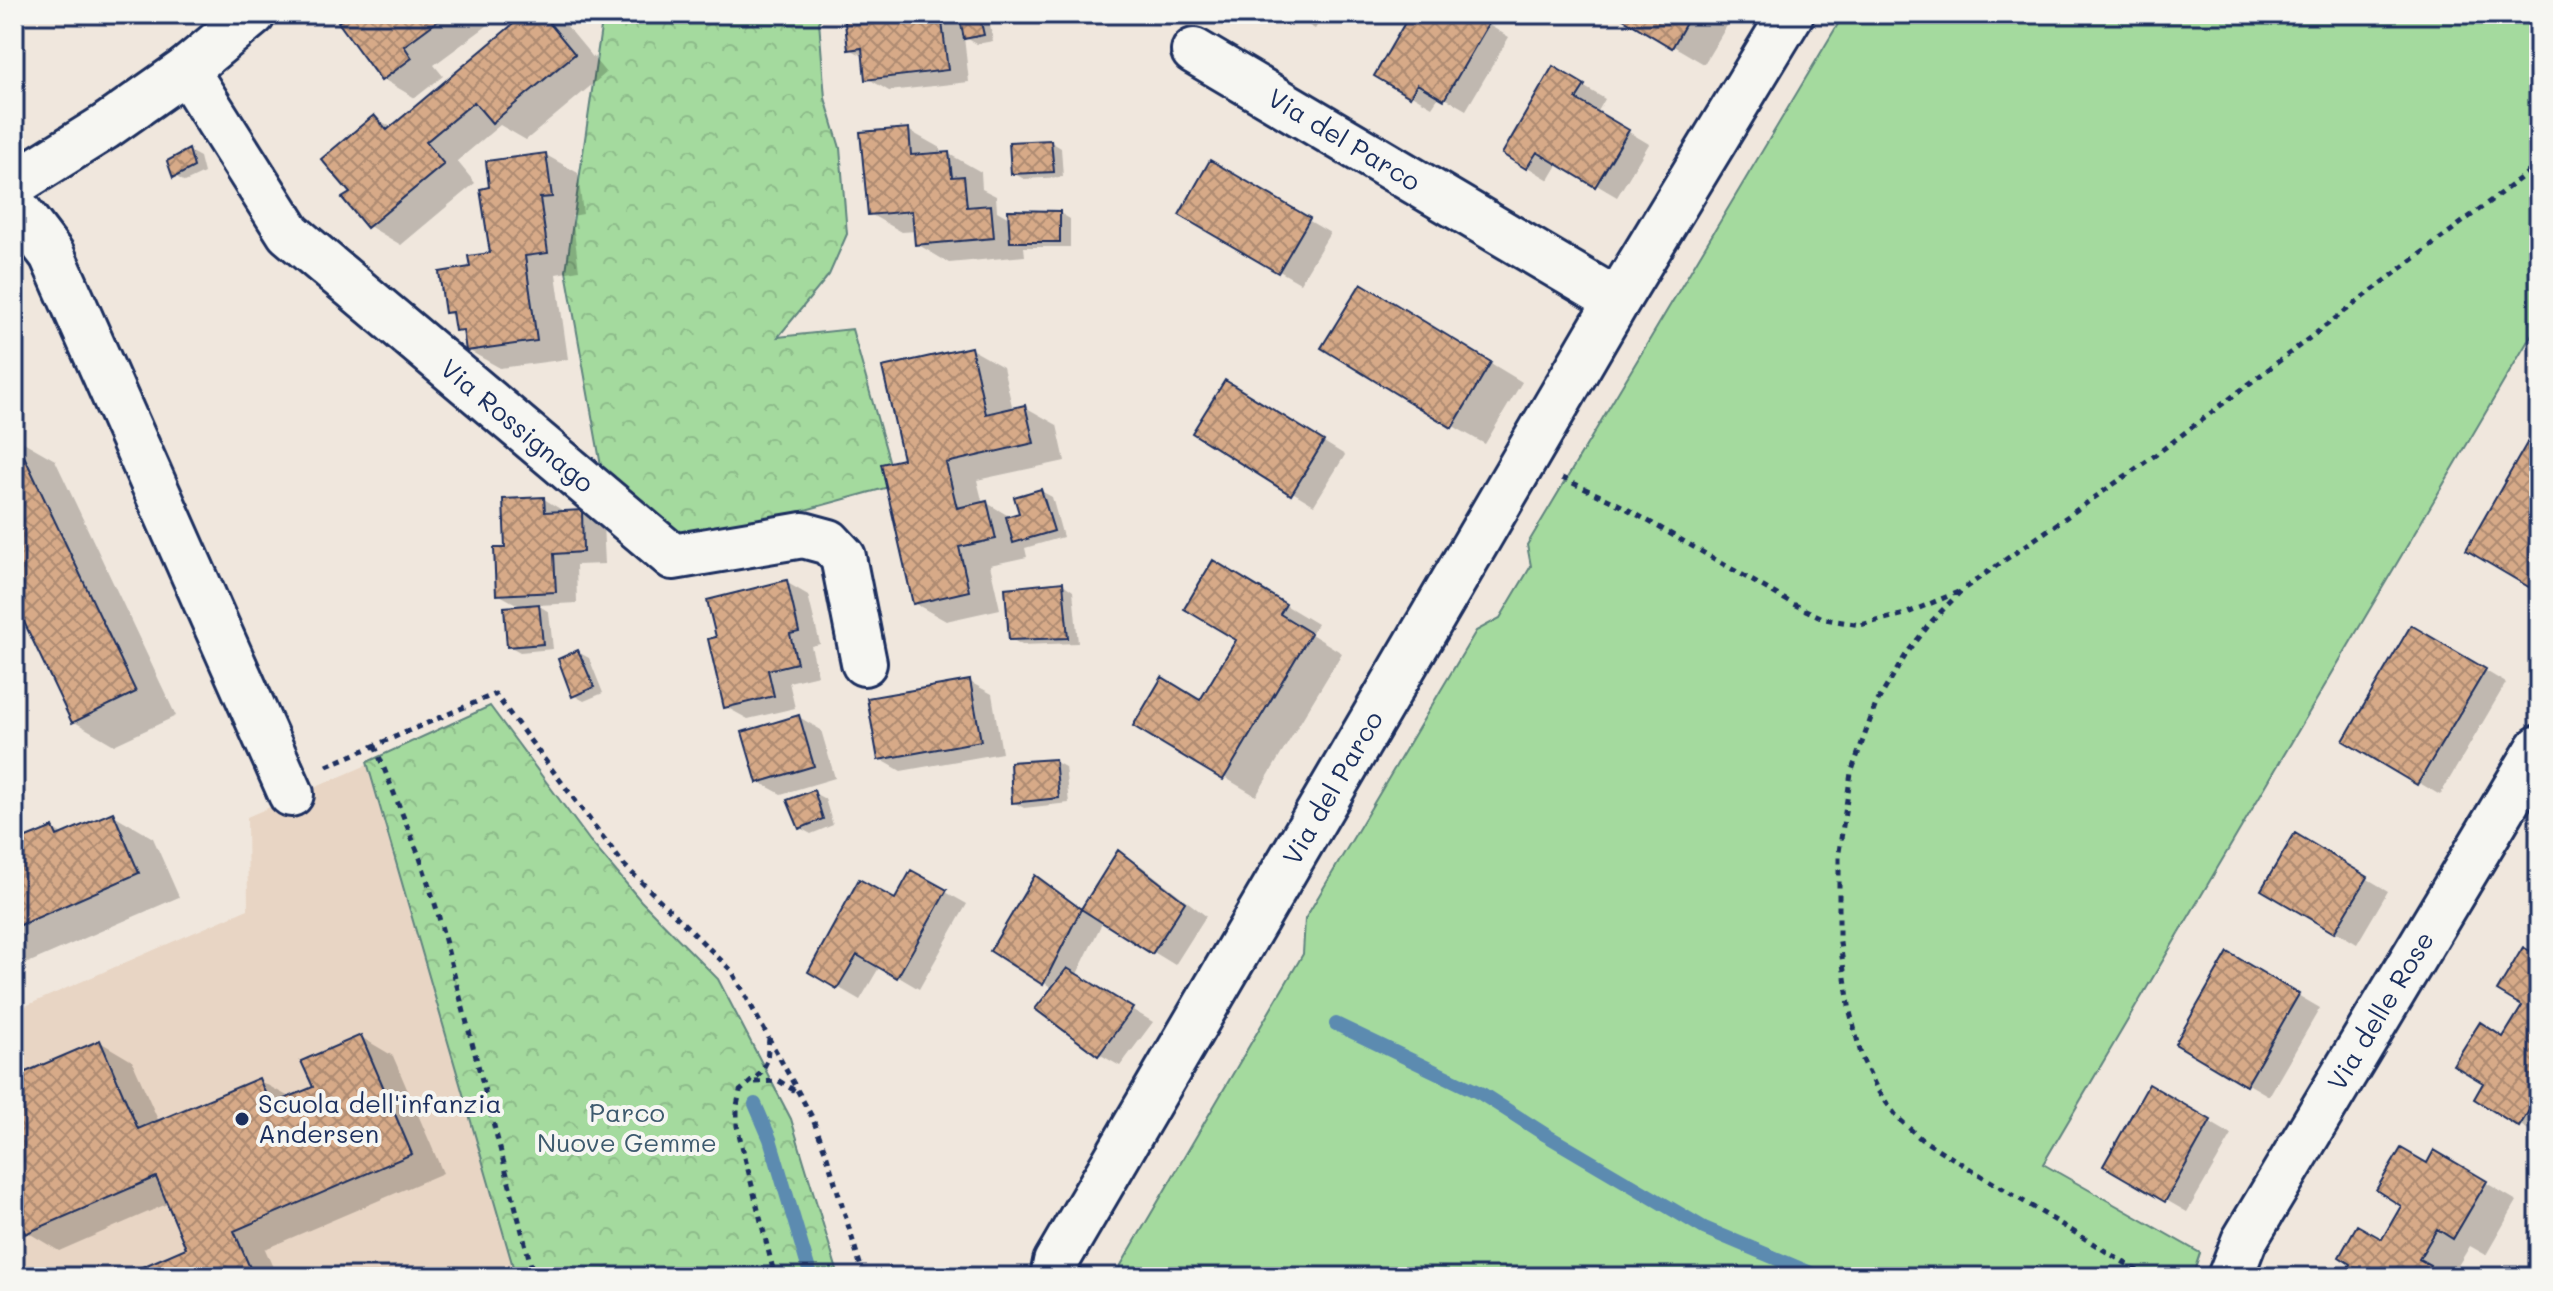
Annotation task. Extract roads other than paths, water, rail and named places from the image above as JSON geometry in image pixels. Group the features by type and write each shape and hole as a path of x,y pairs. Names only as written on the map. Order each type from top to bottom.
{"street":[{"path":"14,184 105,127 186,70 253,14"},
{"name":"Via del Parco","path":"1053,1277 1056,1262 1617,301 1791,14"},
{"name":"Via del Parco","path":"1194,51 1617,301"},
{"name":"Via Rossignago","path":"186,70 289,233 673,557 803,535 829,542 843,557 864,663"},
{"path":"14,205 52,255 289,788"},
{"name":"Via delle Rose","path":"2230,1277 2244,1241 2539,748"}],"waterway":[{"path":"1336,1024 1482,1094 1704,1228 1820,1277"},
{"path":"755,1104 770,1139 811,1277"}],"place":[{"name":"Scuola dell'infanzia Andersen","path":"242,1119"}],"park label":[{"name":"Parco Nuove Gemme","path":"627,1128"}]}
